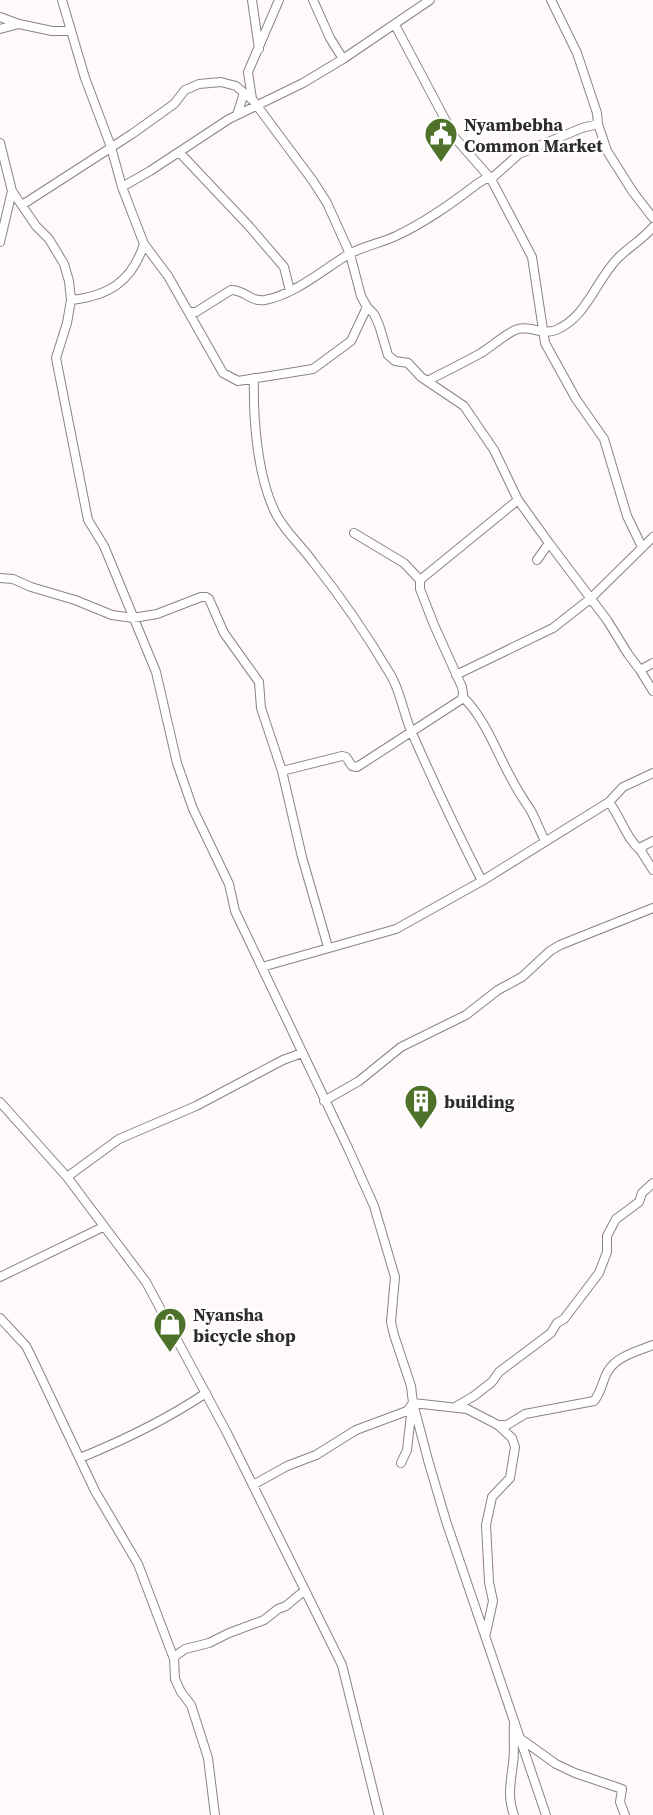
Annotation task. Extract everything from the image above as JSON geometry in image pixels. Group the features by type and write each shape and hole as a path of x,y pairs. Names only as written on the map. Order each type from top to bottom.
{"street":[{"path":"62,0 70,31 111,147 122,187 144,244 168,276 190,312 223,374 238,381 313,369 351,341 367,307"},
{"path":"252,0 259,49"},
{"path":"237,115 251,100 248,72 251,61 259,49 279,0"},
{"path":"313,0 330,38 343,58"},
{"path":"122,187 237,115 251,100 303,83 395,26 430,0"},
{"path":"551,0 576,53 597,113 598,124 607,151 653,219"},
{"path":"0,17 19,24 52,31 70,31"},
{"path":"0,29 19,24"},
{"path":"395,26 455,138 491,179 532,258 546,343 576,399 604,439 627,516 642,547"},
{"path":"21,205 174,104 185,90 199,84 221,82 236,86 251,100 327,203 350,254 361,296 374,314 388,355 395,361 408,363 427,381 464,406 494,450 518,500 607,620 653,691"},
{"path":"190,312 196,312 231,290 241,292 252,300 281,296 350,254 391,238 429,219 477,184 485,179 491,179 519,154 582,128 598,124"},
{"path":"0,143 12,191 59,255 69,281 70,300 67,323 56,358 88,520 104,546 156,672 177,763 193,809 229,884 235,911 374,1206 395,1277 392,1322 446,1521 546,1815"},
{"path":"179,153 248,225 284,267 290,291"},
{"path":"0,242 12,191"},
{"path":"427,381 481,353 516,330 528,328 544,332 556,330 579,314 604,274 619,257 653,227"},
{"path":"70,300 98,295 121,282 139,257 144,244"},
{"path":"254,378 253,414 263,476 276,515 312,560 392,676 411,731 482,881"},
{"path":"420,580 518,500"},
{"path":"354,533 404,563 420,580 420,588 463,697 472,706 494,742 509,776 530,809 545,841"},
{"path":"456,675 553,628 590,599 653,537"},
{"path":"537,560 549,543"},
{"path":"0,578 13,579 112,615 133,618 157,614 201,597 209,599 224,633 259,682 261,708 282,771 302,857 328,947"},
{"path":"640,670 653,663"},
{"path":"282,771 342,756 346,757 352,766 357,767 445,708 454,706 463,697"},
{"path":"262,967 396,929 482,881 609,802 623,787 653,773"},
{"path":"609,802 619,815 631,840 653,870"},
{"path":"641,851 643,846 653,841"},
{"path":"324,1101 359,1081 402,1047 466,1015 498,990 522,977 550,951 560,945 653,908"},
{"path":"67,1177 119,1139 196,1106 283,1060 302,1053"},
{"path":"0,1102 67,1177 146,1282 206,1393 342,1665 379,1815"},
{"path":"413,1403 451,1407 461,1405 496,1377 499,1372 551,1333 599,1273 607,1252 607,1236 616,1219 639,1202 642,1193 653,1183"},
{"path":"0,1277 103,1227"},
{"path":"0,1318 29,1352 95,1491 138,1564 174,1659 175,1679 181,1692 192,1705 208,1758 215,1815"},
{"path":"498,1425 507,1425 525,1414 594,1401 600,1394 608,1370 616,1362 653,1345"},
{"path":"80,1458 176,1413 206,1393"},
{"path":"401,1463 407,1450 413,1403"},
{"path":"253,1485 288,1466 316,1455 356,1430 407,1411 413,1403"},
{"path":"457,1406 498,1425 512,1438 515,1447 510,1478 492,1497 486,1525 489,1582 493,1602 486,1637"},
{"path":"174,1659 185,1649 209,1643 264,1620 286,1606 304,1590"},
{"path":"514,1721 509,1801 514,1815"},
{"path":"521,1739 556,1764 622,1789 620,1802 625,1815"}],"place":[{"name":"Nyambebha Common Market","path":"441,163"},
{"name":"building","path":"421,1130"},
{"name":"Nyansha bicycle shop","path":"170,1353"}]}
